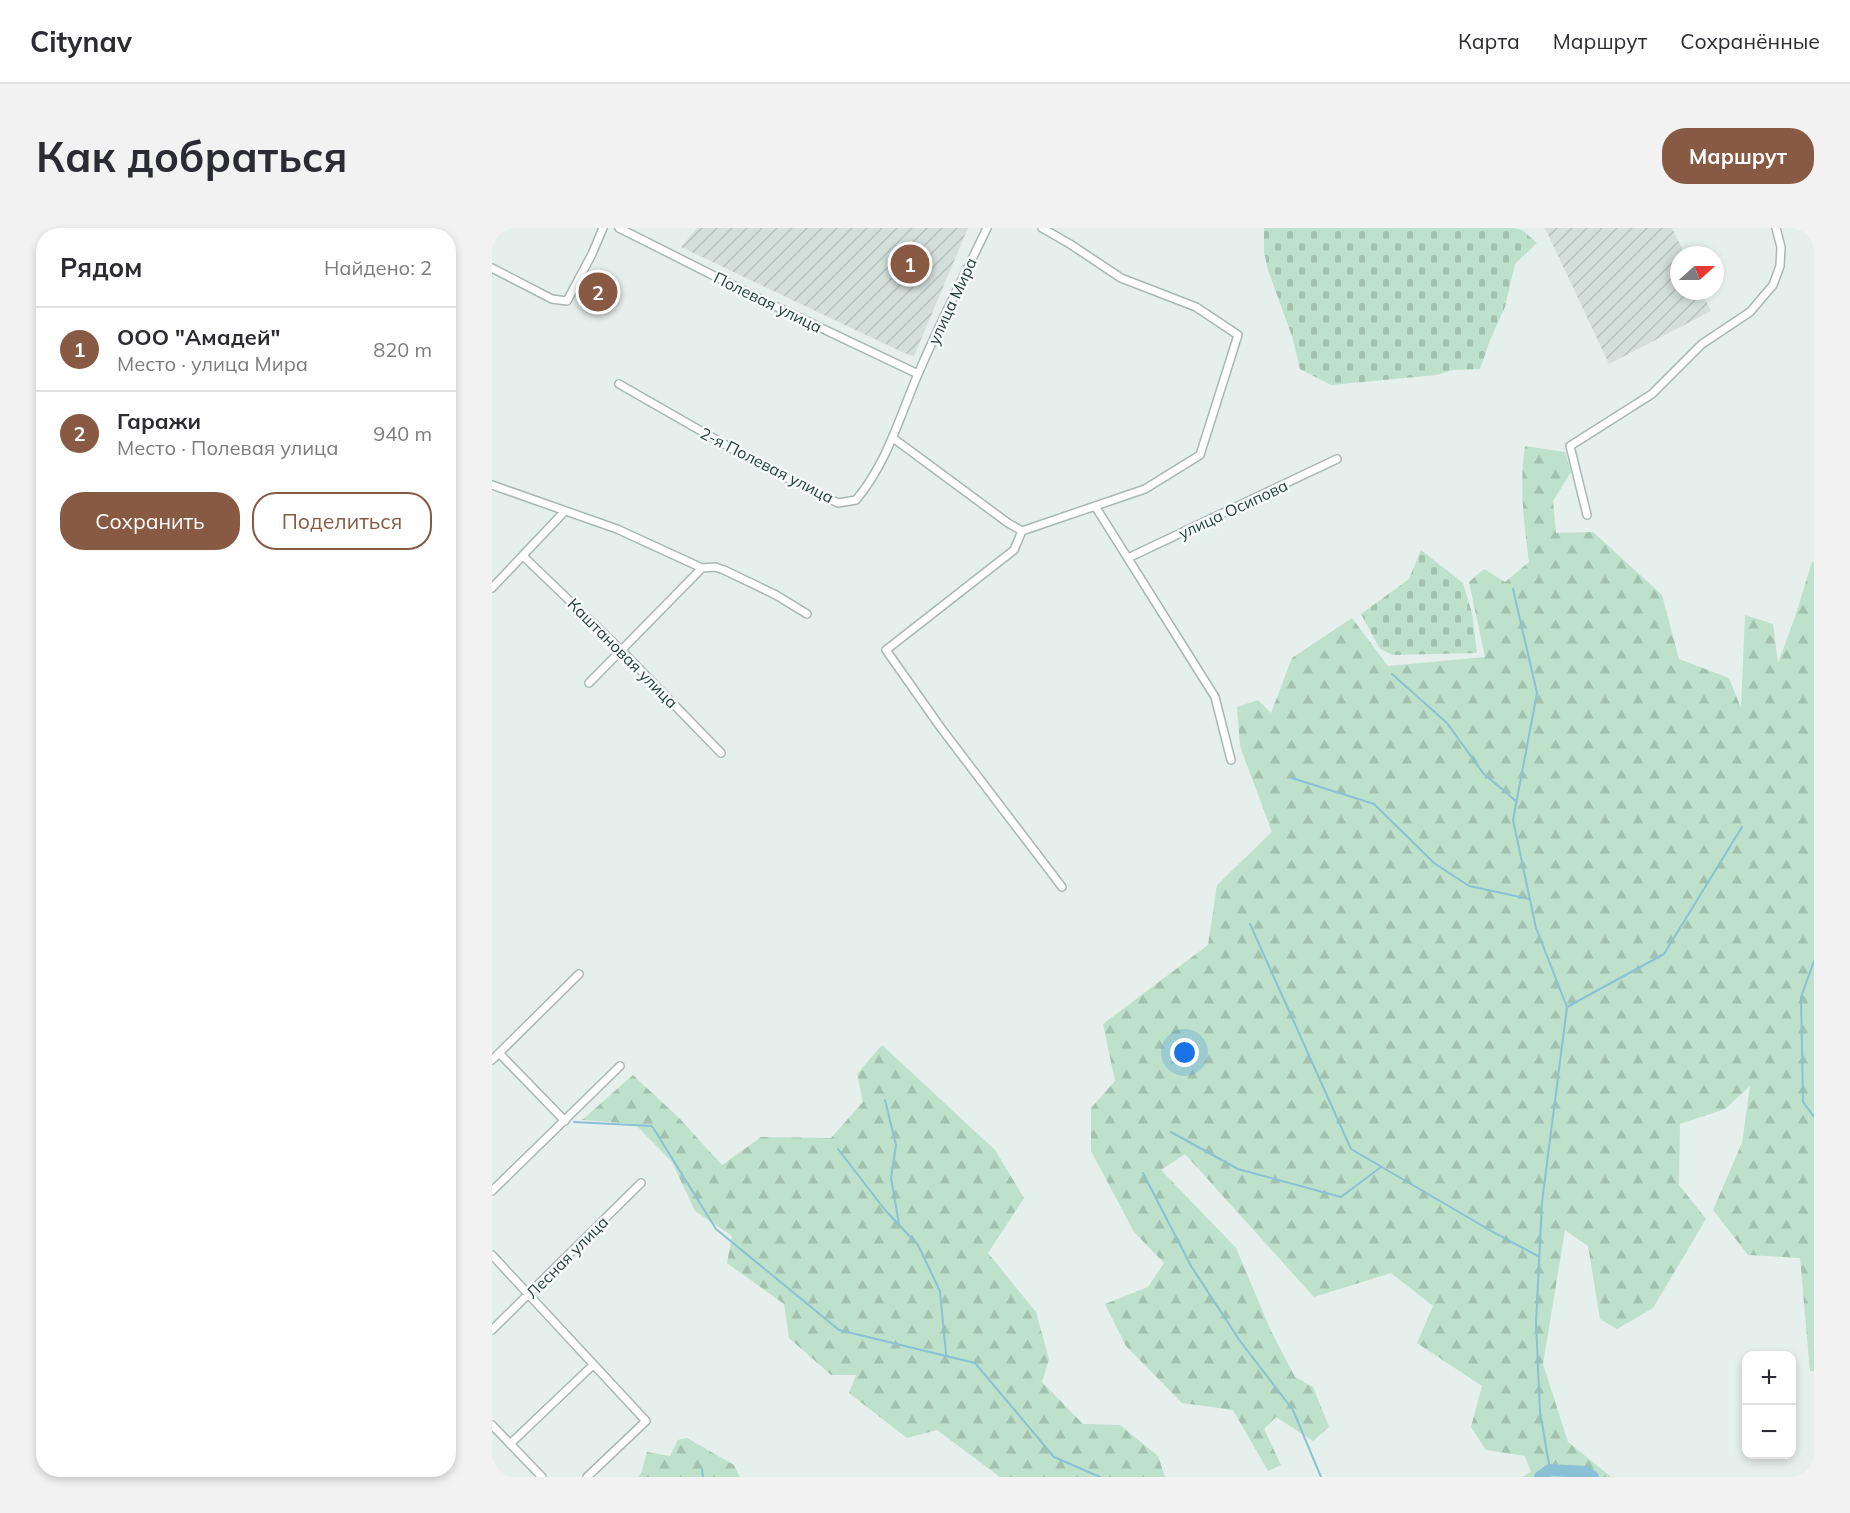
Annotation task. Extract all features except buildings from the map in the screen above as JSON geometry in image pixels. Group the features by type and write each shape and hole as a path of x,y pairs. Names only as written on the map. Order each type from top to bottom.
{"street":[{"path":"492,268 552,299 567,300 603,228"},
{"name":"Полевая улица","path":"619,228 756,297 918,374"},
{"name":"улица Мира","path":"918,374 987,228"},
{"path":"1042,228 1121,278 1196,307 1238,335 1200,455 1145,489 1022,531 1014,550 886,650 941,728 1062,887"},
{"path":"1587,515 1570,446 1652,394 1702,344 1750,312 1773,285 1780,266 1781,248 1776,228"},
{"name":"2-я Полевая улица","path":"620,384 750,459 838,503 856,500 872,481 893,438 918,374"},
{"path":"893,438 1022,531"},
{"name":"улица Осипова","path":"1128,558 1337,459"},
{"path":"492,485 617,530 702,568 715,567 724,570 807,614"},
{"path":"1095,506 1215,697 1231,760"},
{"path":"492,588 564,512"},
{"name":"Каштановая улица","path":"523,556 621,650 721,753"},
{"path":"589,683 702,568"},
{"path":"492,1060 579,974"},
{"path":"499,1053 565,1121"},
{"path":"492,1191 620,1066"},
{"name":"Лесная улица","path":"492,1330 641,1183"},
{"path":"492,1255 646,1421 587,1477"},
{"path":"510,1444 593,1365"},
{"path":"492,1425 542,1477"}],"shaded area":[{"path":"697,228 968,228 914,356 681,247"},
{"path":"1545,228 1672,228 1681,246 1670,246 1670,300 1706,300 1711,311 1609,364"}],"green space":[{"path":"1264,228 1514,228 1522,230 1537,243 1515,264 1505,307 1480,369 1453,370 1436,375 1331,385 1300,369 1292,336 1268,270 1264,252"},
{"path":"1525,446 1565,452 1571,472 1553,501 1556,533 1593,532 1662,595 1679,659 1729,678 1741,708 1745,615 1773,624 1778,663 1812,562 1814,562 1814,1371 1810,1371 1800,1258 1748,1255 1713,1210 1742,1143 1750,1086 1725,1109 1680,1124 1679,1185 1706,1219 1653,1308 1617,1329 1600,1319 1588,1246 1565,1230 1543,1364 1568,1442 1611,1477 1522,1477 1531,1472 1525,1456 1486,1450 1471,1427 1482,1386 1417,1343 1433,1306 1391,1273 1314,1297 1185,1154 1161,1170 1236,1248 1271,1331 1295,1377 1313,1387 1329,1427 1313,1441 1276,1417 1264,1429 1281,1465 1268,1471 1233,1410 1182,1403 1126,1346 1105,1304 1148,1287 1164,1263 1134,1232 1091,1151 1091,1108 1115,1081 1103,1024 1208,945 1217,885 1272,832 1240,746 1237,707 1258,700 1271,713 1292,658 1352,618 1388,666 1485,657 1469,582 1484,569 1505,582 1529,562 1522,490"},
{"path":"1421,550 1463,583 1472,613 1477,653 1393,655 1380,649 1361,614 1409,579"},
{"path":"882,1045 995,1150 1024,1198 988,1253 1036,1312 1049,1359 1042,1382 1083,1424 1120,1425 1158,1456 1165,1477 1000,1477 937,1430 907,1438 849,1393 856,1375 831,1375 789,1338 784,1304 727,1263 732,1236 695,1211 672,1162 635,1124 582,1120 633,1075 680,1119 722,1165 761,1137 831,1138 863,1102 857,1074"},
{"path":"687,1438 734,1465 740,1477 638,1477 641,1474 647,1452 670,1456 678,1440"}],"waterway":[{"path":"1513,589 1537,693 1513,820 1536,928 1567,1007 1542,1202 1536,1323 1540,1412 1550,1470"},
{"path":"1392,674 1447,723 1483,773 1517,802"},
{"path":"1292,778 1374,804 1434,863 1469,886 1529,899"},
{"path":"1567,1007 1664,954 1742,827"},
{"path":"1250,924 1351,1149 1538,1256"},
{"path":"1814,961 1801,997 1803,1102 1814,1117"},
{"path":"885,1100 896,1145 891,1178 899,1224"},
{"path":"574,1122 652,1126 716,1229 839,1330 975,1363 1054,1457 1100,1477"},
{"path":"1171,1132 1238,1169 1341,1197 1381,1167"},
{"path":"838,1149 885,1210 918,1245 940,1291 946,1354"},
{"path":"1143,1173 1191,1266 1240,1341 1293,1410 1321,1477"},
{"path":"702,1469 703,1477"},
{"path":"1540,1477 1550,1470 1586,1472 1593,1477"}],"place":[{"name":"ООО \"Амадей\"","path":"910,264"},
{"name":"Гаражи","path":"598,292"}]}
